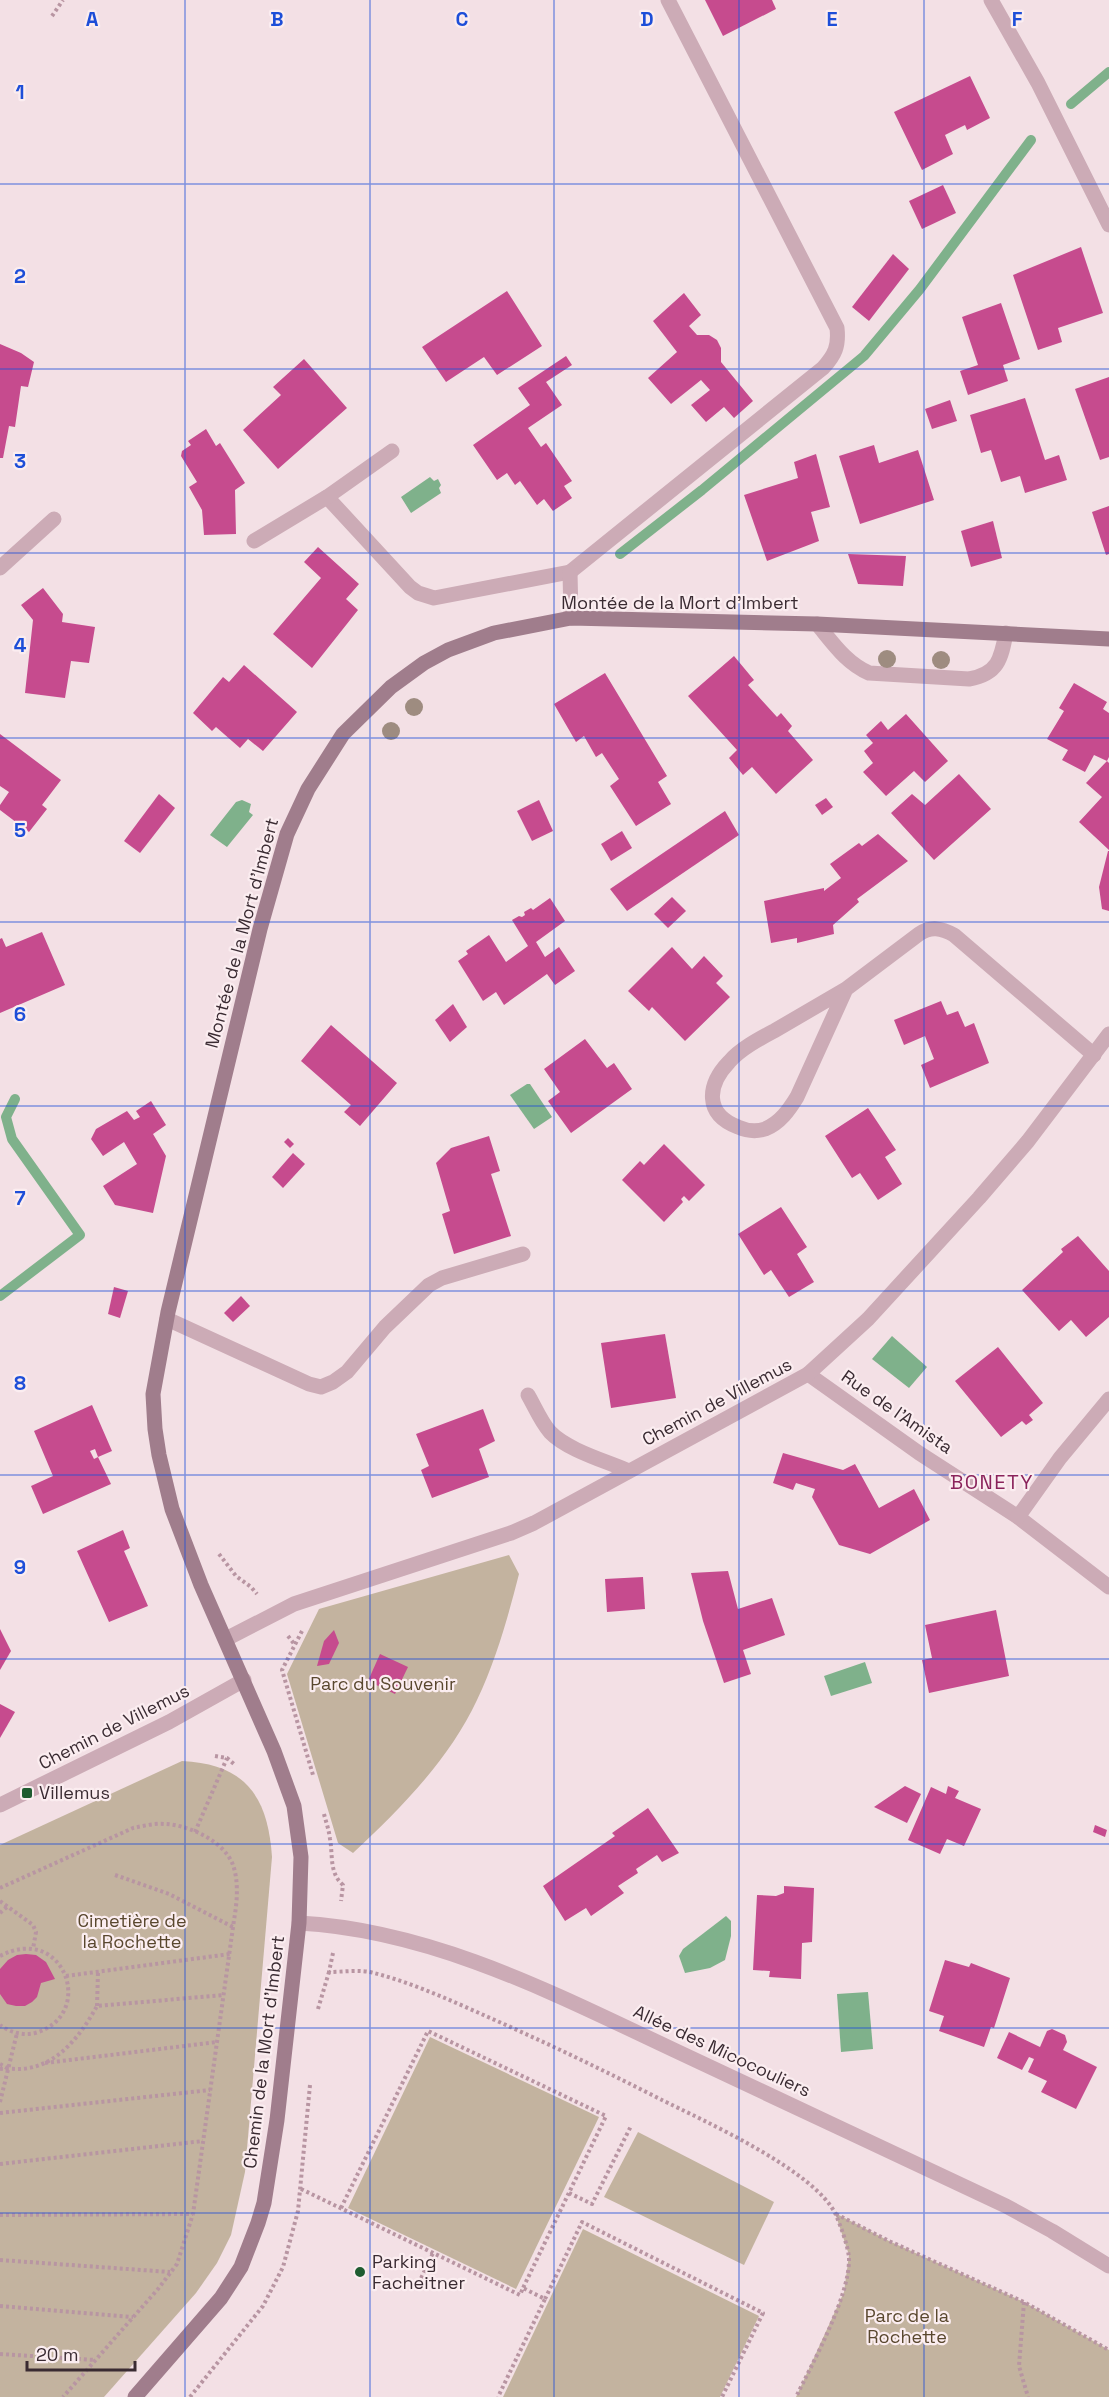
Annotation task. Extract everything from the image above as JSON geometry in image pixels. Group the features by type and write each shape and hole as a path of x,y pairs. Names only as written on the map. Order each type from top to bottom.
{"street":[{"path":"327,497 410,588 426,596 434,597 570,572 823,368 836,354 839,341 837,328 668,0"},
{"path":"991,0 1038,83 1109,225"},
{"path":"254,541 327,497 392,451"},
{"path":"0,568 54,519"},
{"path":"570,572 571,618"},
{"name":"Montée de la Mort d'Imbert","path":"244,1680 201,1585 172,1509 159,1455 153,1394 167,1319 260,929 287,834 308,789 344,734 391,687 424,663 448,650 494,633 571,618 817,624 1109,639"},
{"path":"817,624 845,658 856,667 869,673 969,679 992,671 1003,652 1006,633"},
{"path":"846,989 797,1097 789,1111 778,1122 765,1129 753,1131 733,1125 717,1113 713,1105 712,1088 731,1059 846,989 925,930 932,928 946,930 954,935 1094,1055"},
{"name":"Chemin de Villemus","path":"226,1639 271,1614 321,1594 511,1533 808,1374 868,1319 979,1198 1028,1141 1109,1034"},
{"path":"167,1319 309,1384 321,1387 333,1382 346,1372 385,1327 429,1285 442,1278 523,1254"},
{"name":"Rue de l'Amista","path":"808,1374 919,1453 1018,1517 1109,1587"},
{"path":"528,1395 548,1430 554,1436 570,1446 630,1471"},
{"path":"1018,1517 1060,1458 1109,1399"},
{"name":"Chemin de Villemus","path":"0,1805 160,1727 244,1680"},
{"name":"Chemin de la Mort d'Imbert","path":"135,2397 221,2298 240,2267 264,2203 277,2120 299,1923 301,1857 294,1806 244,1680"},
{"name":"Allée des Micocouliers","path":"299,1923 421,1942 588,2010 1006,2206 1052,2230 1109,2266"}],"path":[{"path":"52,16 63,0"},
{"path":"213,1545 228,1568 251,1587 295,1645"},
{"path":"316,1784 282,1670 321,1594"},
{"path":"215,1756 227,1758 235,1765"},
{"path":"195,1832 227,1758"},
{"path":"322,1806 330,1838 333,1868 337,1880 343,1885 338,1928 329,1972 371,1972 391,1978 460,2005 572,2054 772,2158 818,2192 835,2213 849,2255 844,2292 796,2397"},
{"path":"0,1888 132,1828 166,1824 195,1832 214,1842 227,1854 236,1872 237,1900 230,1954 193,2214 186,2239 177,2264 171,2272 63,2397"},
{"path":"115,1875 169,1894 233,1927"},
{"path":"0,1901 33,1925 36,1932 33,1949"},
{"path":"0,1913 7,1907"},
{"path":"0,1956 13,1950 33,1949 53,1957 66,1976 69,1996 65,2010 45,2029 32,2034 17,2033 0,2025"},
{"path":"66,1976 230,1954"},
{"path":"45,2063 81,2033 98,2006 98,1972"},
{"path":"98,2006 224,1995"},
{"path":"301,2189 520,2295 606,2116 428,2031 341,2208"},
{"path":"0,2102 17,2033"},
{"path":"0,2069 27,2068 45,2063 217,2042"},
{"path":"0,2064 8,2069"},
{"path":"0,2113 210,2090"},
{"path":"569,2193 592,2204 631,2126"},
{"path":"0,2164 203,2141"},
{"path":"835,2213 889,2241 1024,2302 1109,2350"},
{"path":"0,2215 193,2214"},
{"path":"498,2397 582,2222 763,2313 722,2397"},
{"path":"416,2289 433,2253"},
{"path":"0,2260 171,2272"},
{"path":"523,2288 545,2299"},
{"path":"1024,2302 1019,2366 1028,2397"},
{"path":"0,2306 134,2317"},
{"path":"0,2354 96,2360"}],"green space":[{"name":"Parc du Souvenir","path":"509,1555 519,1574 515,1590 490,1669 466,1722 438,1763 406,1801 353,1853 338,1843 287,1674 319,1609"},
{"name":"Cimetière de la Rochette","path":"182,1761 222,1769 238,1777 259,1801 270,1836 272,1857 245,2172 231,2235 217,2263 196,2293 104,2397 0,2397 0,1845"},
{"path":"430,2037 599,2117 516,2289 348,2208"},
{"path":"638,2132 774,2202 744,2265 604,2197"},
{"name":"Parc de la Rochette","path":"835,2213 889,2241 1024,2302 1109,2350 1109,2397 796,2397 844,2292 849,2255"},
{"path":"583,2229 759,2316 720,2397 503,2397"}],"shaded area":[{"path":"430,477 434,481 438,479 441,493 411,513 401,497"},
{"path":"242,800 251,804 249,812 253,815 227,847 210,835 236,802"},
{"path":"530,1084 552,1117 534,1129 510,1095"},
{"path":"892,1336 927,1367 909,1388 872,1359"},
{"path":"865,1662 872,1683 831,1696 824,1676"},
{"path":"726,1916 731,1921 731,1936 725,1960 710,1968 685,1973 679,1956 683,1949"},
{"path":"868,1992 873,2049 841,2052 837,1994"}],"building":[{"path":"705,0 772,0 776,9 723,36"},
{"path":"970,76 990,118 967,130 965,125 945,135 953,154 922,170 894,112"},
{"path":"943,185 956,213 922,229 909,201"},
{"path":"1081,247 1103,313 1058,328 1062,342 1038,350 1013,275"},
{"path":"893,254 909,269 869,321 852,307"},
{"path":"507,291 542,346 497,375 484,357 446,382 422,347"},
{"path":"684,293 701,315 689,326 697,335 709,335 717,340 721,348 721,362 753,401 734,418 724,407 706,422 691,405 710,390 701,380 671,404 648,378 677,352 653,321"},
{"path":"1001,303 1020,359 1003,365 1008,381 968,395 960,371 978,365 962,317"},
{"path":"0,344 21,353 34,362 28,387 21,386 15,427 9,426 3,458 0,458"},
{"path":"566,356 572,365 546,382 562,405 528,428 541,447 546,443 572,481 564,486 572,498 553,511 544,499 537,505 520,481 515,485 507,473 497,480 473,445 530,405 518,388"},
{"path":"304,359 347,408 278,469 243,430 281,395 273,387"},
{"path":"1109,377 1109,457 1100,460 1075,389"},
{"path":"1025,398 1045,460 1059,455 1067,480 1025,493 1020,476 1001,482 991,450 981,453 970,415"},
{"path":"950,400 957,421 932,429 925,409"},
{"path":"206,429 216,446 220,443 245,483 235,490 236,534 204,535 202,510 189,487 197,482 181,456 182,451 191,445 188,441"},
{"path":"874,445 879,463 918,450 934,500 860,524 839,456"},
{"path":"816,454 830,507 811,512 819,541 767,561 744,495 798,478 794,462"},
{"path":"1109,506 1109,554 1106,555 1092,512"},
{"path":"993,521 1002,558 971,567 961,531"},
{"path":"318,547 359,584 346,599 358,610 312,668 273,634 321,578 304,562"},
{"path":"848,554 906,556 903,586 858,584"},
{"path":"43,588 63,614 62,622 95,627 89,663 71,661 65,698 25,693 33,620 21,605"},
{"path":"734,656 754,680 748,685 777,717 781,713 792,726 788,731 813,760 776,794 752,767 743,775 729,758 737,750 688,696"},
{"path":"244,665 297,712 263,751 248,739 240,748 216,727 212,731 193,713 223,677 229,682"},
{"path":"605,673 667,776 658,782 671,804 636,826 610,786 619,779 602,753 596,757 584,736 576,742 554,704"},
{"path":"1074,683 1107,702 1103,709 1109,713 1109,757 1107,761 1094,755 1085,772 1062,760 1068,750 1047,739 1064,711 1059,708"},
{"path":"906,714 948,761 925,782 914,771 886,796 863,772 873,763 864,751 873,743 866,735 881,721 888,730"},
{"path":"0,734 61,780 42,805 47,809 29,832 0,810 0,805 9,792 0,786"},
{"path":"1107,761 1109,763 1109,850 1079,822 1102,797 1086,783"},
{"path":"959,774 991,809 934,860 891,813 912,794 925,805"},
{"path":"159,794 175,808 140,853 124,841"},
{"path":"826,798 833,807 822,815 815,805"},
{"path":"539,800 553,831 532,841 517,811"},
{"path":"725,811 739,835 627,911 610,889"},
{"path":"622,831 632,848 611,861 601,844"},
{"path":"878,834 908,861 857,899 859,902 833,925 834,934 797,943 797,938 771,943 764,901 824,888 824,891 841,878 830,864 859,843 862,846"},
{"path":"1108,851 1109,911 1102,909 1099,887"},
{"path":"672,897 686,911 668,928 654,914"},
{"path":"550,898 565,921 536,942 545,957 559,947 575,971 555,985 547,974 504,1005 496,992 483,1001 458,961 468,954 466,951 489,935 506,962 528,946 512,920 519,916 522,917 525,915 524,912 531,908 533,910"},
{"path":"42,932 65,985 0,1013 0,939 2,938 6,947"},
{"path":"672,947 692,969 704,956 723,976 716,983 730,997 685,1041 652,1007 649,1011 628,991"},
{"path":"941,1001 947,1015 958,1011 965,1027 974,1023 989,1063 930,1088 921,1065 934,1059 925,1036 904,1045 894,1020"},
{"path":"453,1004 467,1027 450,1042 435,1020"},
{"path":"331,1025 397,1083 360,1126 344,1112 351,1105 301,1061"},
{"path":"585,1039 607,1068 614,1063 632,1089 571,1133 548,1101 560,1092 544,1069"},
{"path":"151,1101 166,1125 153,1134 166,1156 153,1213 115,1205 103,1186 137,1164 124,1142 103,1156 91,1139 96,1129 127,1111 134,1120 140,1117 136,1111"},
{"path":"868,1108 896,1150 885,1157 902,1184 878,1200 860,1173 852,1178 825,1136"},
{"path":"489,1136 500,1171 491,1174 511,1236 454,1254 442,1214 450,1211 436,1163 451,1148"},
{"path":"288,1138 294,1144 290,1148 284,1142"},
{"path":"664,1144 705,1185 689,1201 684,1196 681,1199 683,1202 664,1222 622,1180 640,1161 644,1165"},
{"path":"293,1153 305,1164 283,1188 272,1177"},
{"path":"781,1207 807,1247 797,1254 814,1282 789,1297 771,1270 764,1275 738,1234"},
{"path":"1078,1236 1109,1271 1109,1317 1086,1337 1071,1320 1059,1331 1022,1290 1063,1252 1061,1249"},
{"path":"114,1287 128,1291 120,1318 108,1314"},
{"path":"241,1296 250,1306 233,1322 224,1313"},
{"path":"665,1334 676,1398 611,1408 601,1343"},
{"path":"998,1347 1043,1403 1029,1415 1033,1420 1026,1425 1022,1421 1001,1437 955,1381"},
{"path":"92,1405 112,1451 98,1457 111,1484 43,1514 31,1486 53,1476 34,1431","holes":["95,1449 98,1457 94,1459 90,1451"]},
{"path":"483,1409 495,1441 479,1449 489,1477 432,1498 421,1470 429,1466 416,1434"},
{"path":"783,1453 843,1470 855,1464 879,1508 914,1489 930,1520 870,1554 839,1545 812,1497 815,1489 796,1483 793,1490 773,1483"},
{"path":"123,1530 130,1548 124,1551 148,1606 109,1622 77,1551"},
{"path":"728,1571 738,1609 772,1598 785,1635 743,1650 751,1674 724,1683 703,1621 691,1573"},
{"path":"643,1577 645,1609 607,1612 605,1579"},
{"path":"996,1610 1009,1676 929,1693 922,1660 932,1658 925,1625"},
{"path":"0,1629 11,1651 0,1670"},
{"path":"334,1630 339,1643 329,1664 317,1666 324,1641"},
{"path":"380,1654 408,1667 395,1694 368,1681"},
{"path":"0,1704 15,1712 0,1738"},
{"path":"905,1786 921,1794 907,1823 874,1807"},
{"path":"948,1786 959,1791 955,1798 981,1809 964,1846 947,1839 940,1854 908,1840 931,1787 946,1794"},
{"path":"648,1808 679,1853 662,1862 657,1855 636,1869 638,1873 618,1886 624,1893 591,1916 586,1908 565,1921 543,1886 615,1836 612,1833"},
{"path":"1095,1825 1107,1830 1105,1837 1093,1832"},
{"path":"784,1886 814,1888 812,1942 802,1943 801,1979 769,1977 770,1971 753,1970 757,1895 776,1896 784,1893"},
{"path":"17,1955 36,1955 46,1962 55,1979 41,1983 37,1997 25,2006 7,2004 0,1994 0,1969 8,1960"},
{"path":"945,1960 969,1967 971,1963 1010,1978 994,2028 991,2027 984,2047 939,2031 944,2016 929,2011"},
{"path":"1052,2029 1065,2035 1067,2042 1063,2050 1097,2067 1076,2109 1041,2092 1047,2081 1028,2072 1034,2059 1029,2057 1022,2070 997,2058 1009,2032 1040,2047 1047,2031"}],"waterway":[{"path":"1071,104 1109,72"},
{"path":"620,554 702,490 864,356 920,289 1031,140"},
{"path":"0,1296 80,1235 12,1139 6,1117 15,1099"}],"place":[{"name":"Villemus","path":"27,1793"},
{"name":"Parking Facheitner","path":"360,2272"}],"district":[{"name":"BONETY","path":"992,1482"}]}
